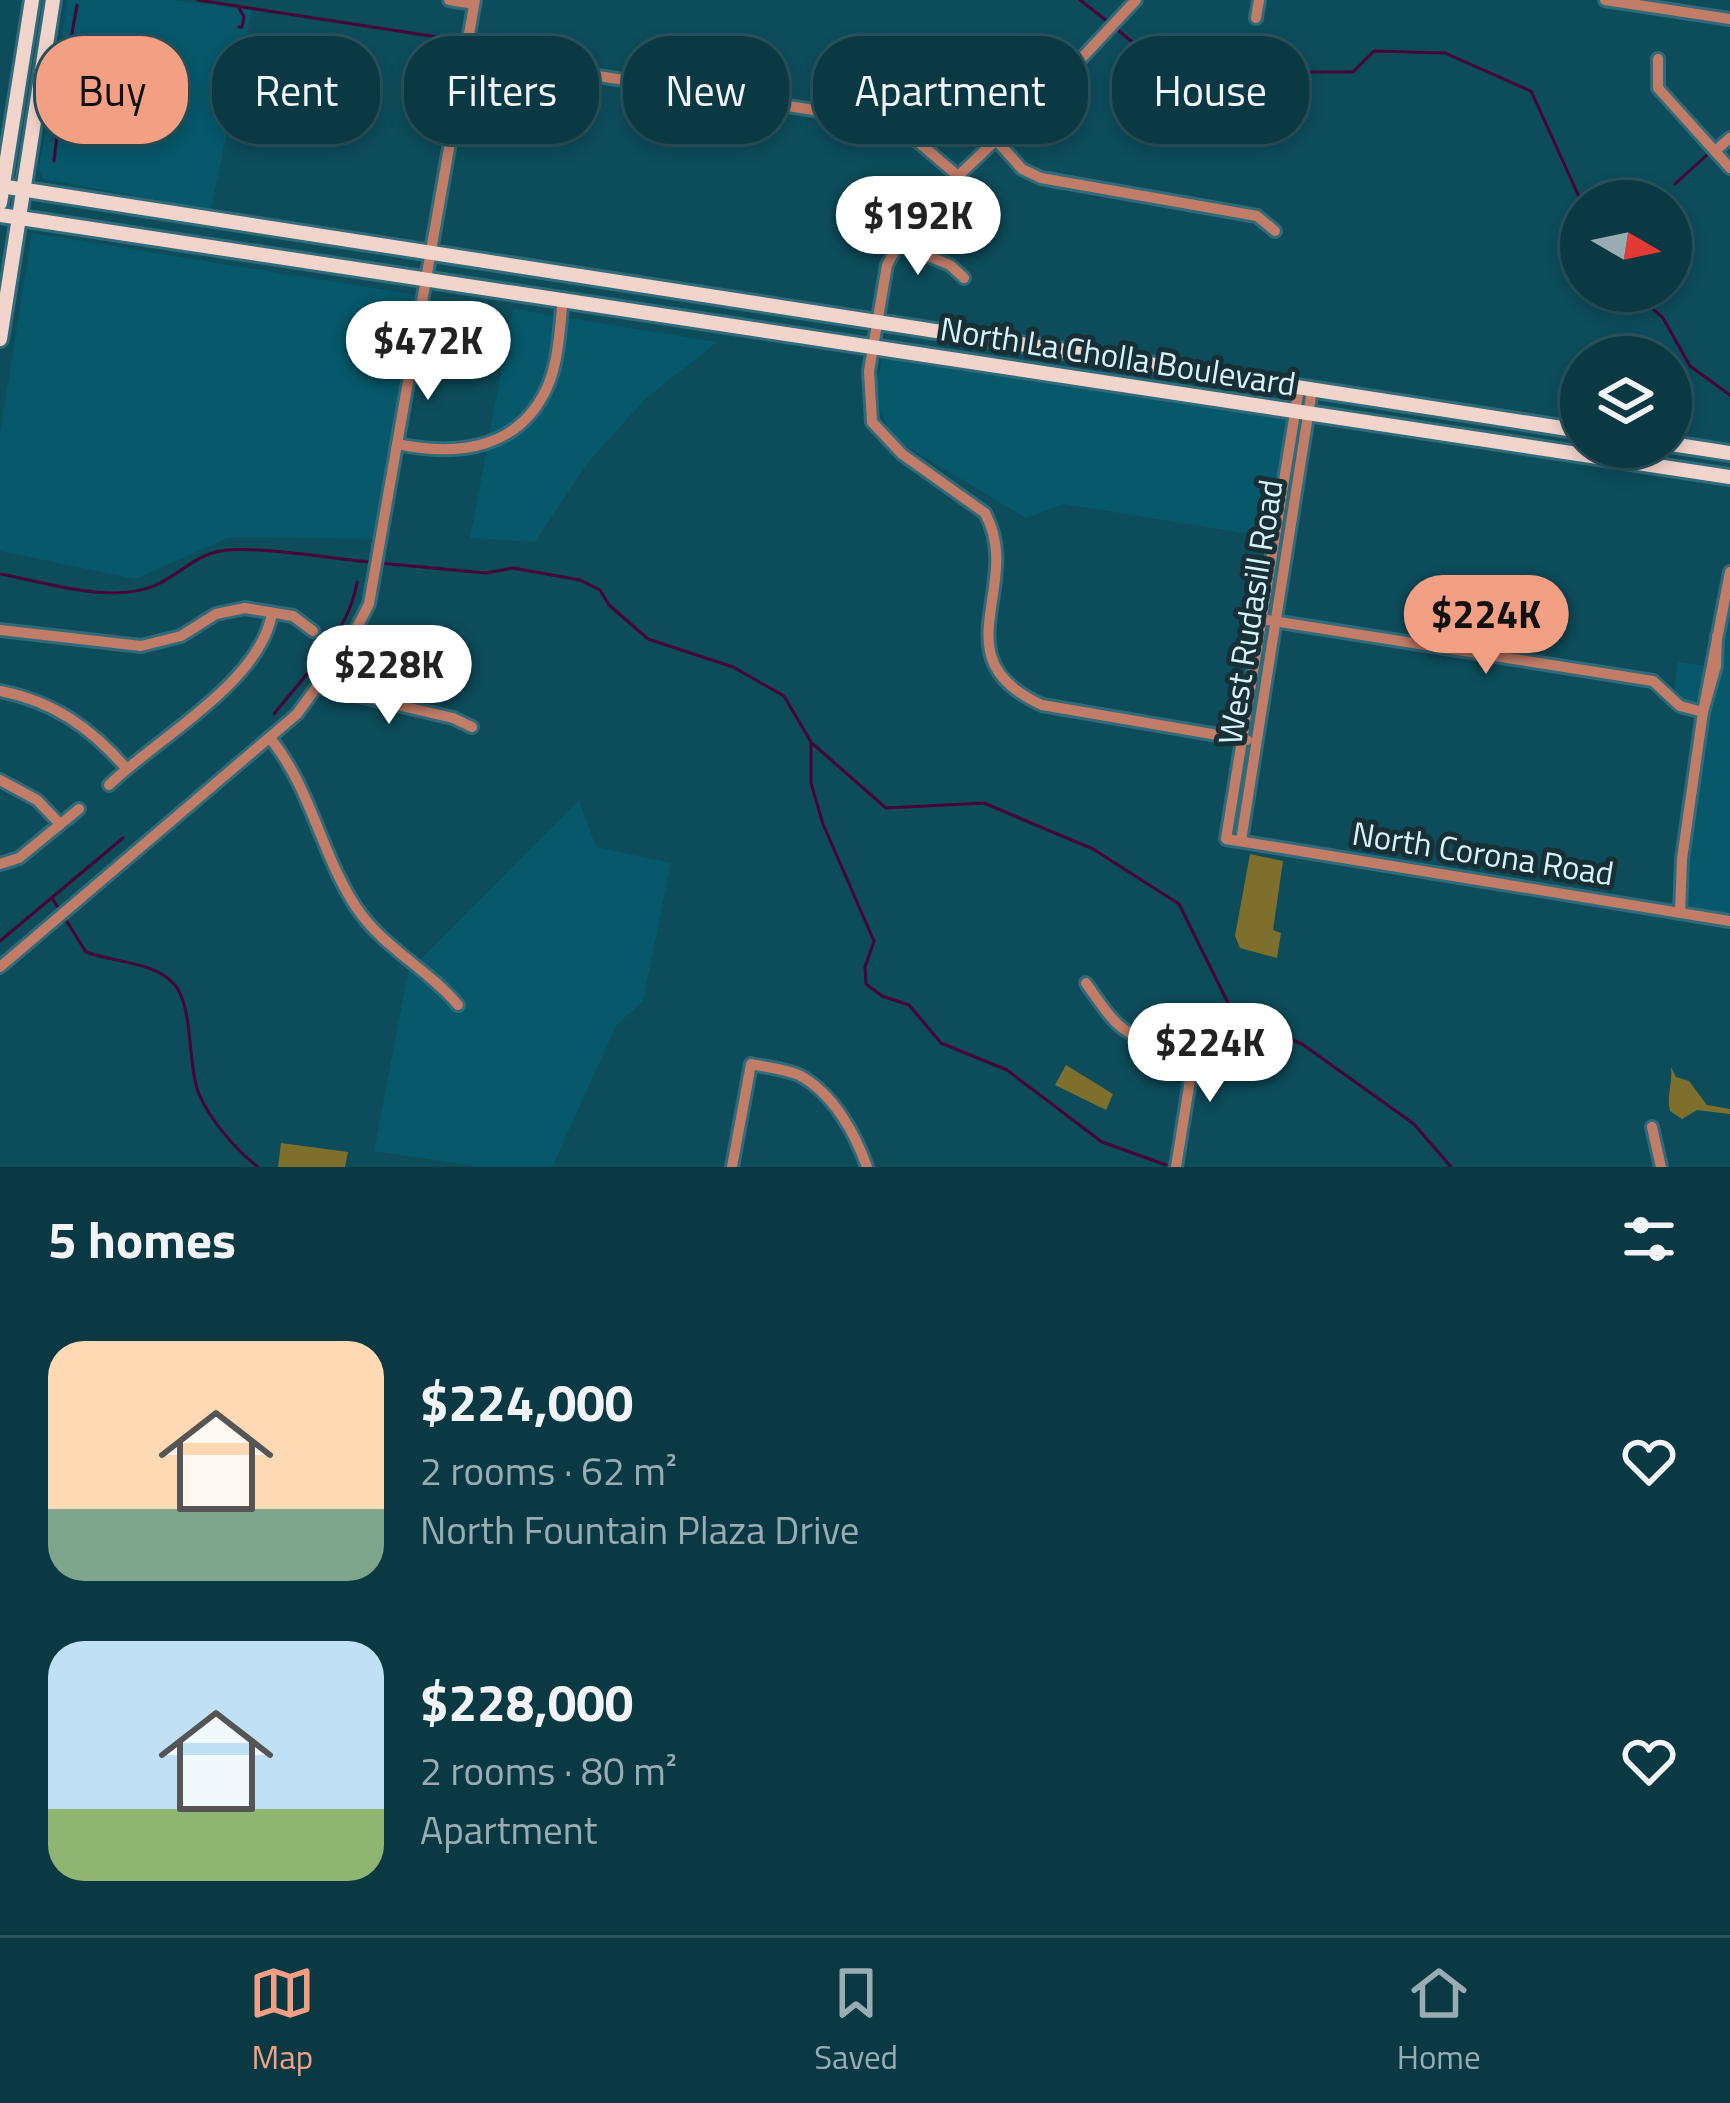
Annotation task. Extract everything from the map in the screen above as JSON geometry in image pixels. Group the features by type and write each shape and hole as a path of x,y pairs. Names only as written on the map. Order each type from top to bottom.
{"main road":[{"path":"1,192 32,0"},
{"path":"0,339 53,0"},
{"name":"North La Cholla Boulevard","path":"1,192 24,190 1560,428"},
{"name":"North La Cholla Boulevard","path":"0,215 1730,477"},
{"path":"1692,448 1730,454"}],"street":[{"path":"449,0 475,2 469,36"},
{"path":"1088,51 1136,0"},
{"path":"1256,19 1259,0"},
{"path":"1605,0 1730,19"},
{"path":"1658,58 1658,88 1730,168"},
{"path":"599,76 896,123 958,176"},
{"path":"1715,151 1730,138"},
{"path":"0,967 271,739 320,687 369,604 450,144"},
{"path":"992,144 898,244 887,266 867,388 872,422 902,454 986,513 998,545 987,638 1000,677 1020,695 1042,705 1245,739"},
{"path":"1000,144 1022,169 1041,178 1257,216 1275,231"},
{"path":"898,244 932,255 964,278"},
{"path":"397,444 458,450 489,446 515,430 550,381 563,298"},
{"name":"West Rudasill Road","path":"1240,841 1305,390"},
{"name":"West Rudasill Road","path":"1226,838 1302,412"},
{"path":"1680,914 1682,860 1703,712 1730,572"},
{"path":"0,630 141,646 181,636 230,609 293,616 313,631"},
{"path":"109,784 241,670 266,635 272,613"},
{"path":"1271,620 1653,681 1680,706 1703,712"},
{"path":"320,687 453,718 472,727"},
{"path":"0,691 74,718 126,768"},
{"path":"271,739 293,769 346,892 360,913 400,956 445,989 458,1005"},
{"path":"0,780 24,790 59,824"},
{"path":"0,864 19,857 79,809"},
{"name":"North Corona Road","path":"1226,838 1730,921"},
{"path":"1086,983 1116,1026 1144,1040 1192,1045 1177,1167"},
{"path":"732,1167 751,1064 799,1076 828,1100 856,1133 867,1167"},
{"path":"1652,1127 1661,1167"}],"shaded area":[{"path":"67,0 173,0 252,10 247,36 212,36 212,144 225,144 211,210 43,179 38,168 43,144 188,144 188,36 62,36"},
{"path":"32,233 416,295 374,539 230,537 135,579 0,551 0,433"},
{"path":"513,309 717,342 645,399 587,464 535,542 470,538"},
{"path":"883,353 1286,419 1267,537 1064,504 1026,518 894,439 881,413 877,387"},
{"path":"1730,606 1730,915 1687,909 1685,865 1710,707 1681,698 1674,689 1678,662 1720,663"},
{"path":"579,800 596,847 671,863 643,1001 616,1026 552,1167 480,1167 374,1151 408,972"},
{"path":"1250,854 1283,861 1273,930 1281,933 1277,958 1240,948 1235,936"},
{"path":"1066,1065 1113,1094 1106,1110 1055,1085"},
{"path":"1671,1067 1707,1105 1730,1109 1730,1114 1697,1110 1682,1119 1670,1111"},
{"path":"281,1143 348,1152 345,1167 278,1167"}],"waterway":[{"path":"198,0 431,36"},
{"path":"1080,0 1107,21"},
{"path":"72,36 77,5"},
{"path":"239,8 244,17 239,27"},
{"path":"1114,27 1153,59 1180,72 1353,72 1374,51 1445,53 1531,91 1571,180"},
{"path":"54,161 56,144"},
{"path":"1679,180 1707,155"},
{"path":"1656,312 1690,366 1730,395"},
{"path":"0,574 120,593 156,585 221,551 272,551 369,562"},
{"path":"379,563 486,573 513,568 580,580 600,590 609,605 648,639 733,667 784,696 811,742 811,783 823,824 874,941 865,967 866,984 882,996 909,1005 941,1043 1007,1070 1102,1142 1166,1165"},
{"path":"274,714 336,635 357,582"},
{"path":"813,744 886,808 984,803 1093,849 1179,904 1234,1015 1302,1044 1414,1124 1451,1167"},
{"path":"0,941 123,838"},
{"path":"52,898 86,952 145,967 174,984 185,1006 199,1094 224,1134 258,1167"}]}
